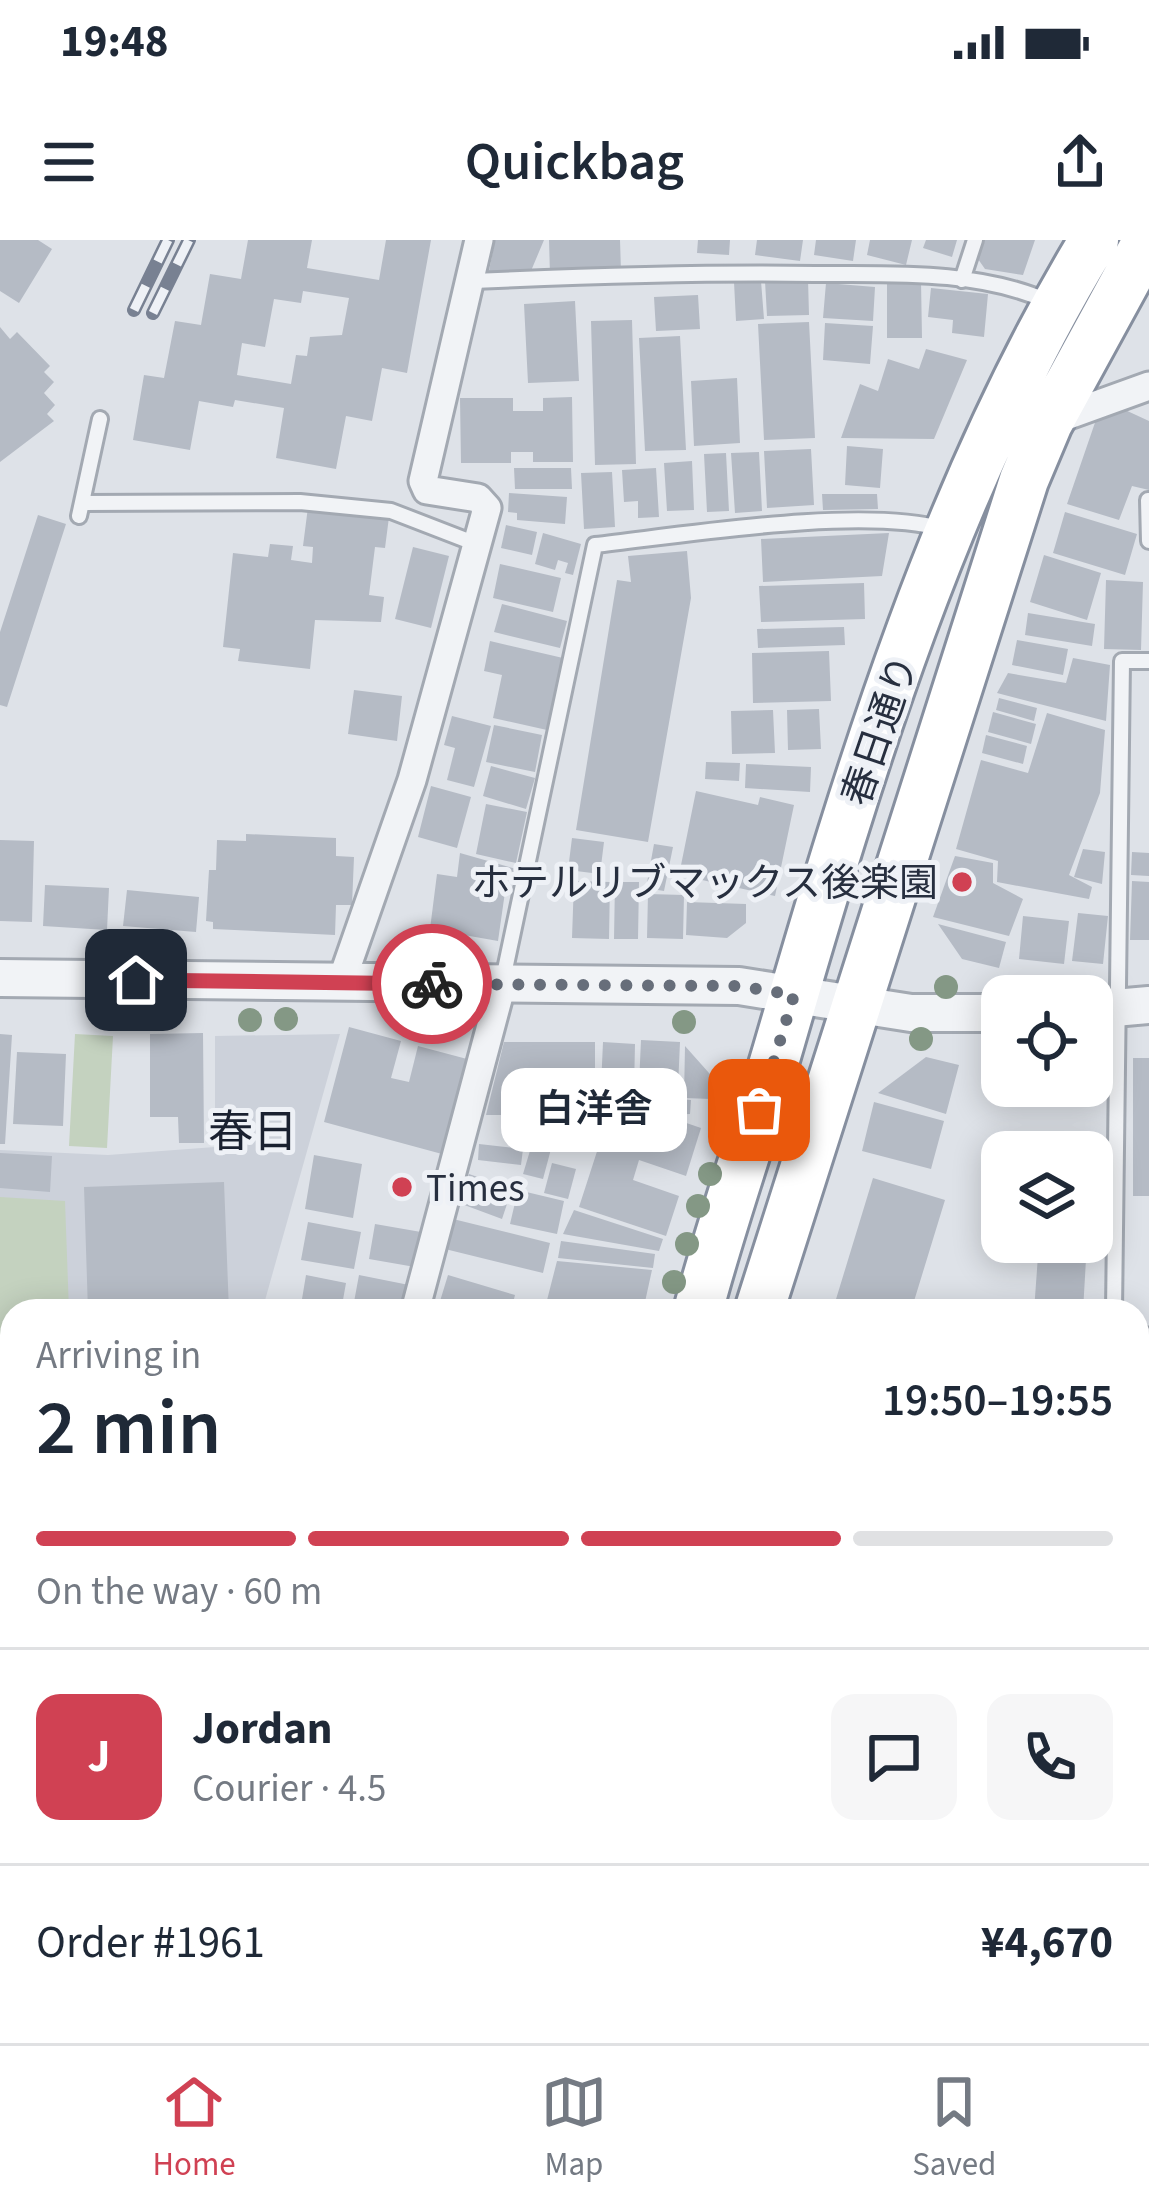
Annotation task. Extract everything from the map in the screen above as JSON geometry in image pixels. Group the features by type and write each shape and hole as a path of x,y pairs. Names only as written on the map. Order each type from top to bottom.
{"highway":[{"name":"春日通り","path":"763,1299 1024,480 1048,423 1078,320 1094,240"},
{"name":"春日通り","path":"702,1299 870,748 951,532 1078,320 1148,240"}],"street":[{"path":"341,983 412,780 479,544 484,502 428,490 423,481 479,240"},
{"path":"1048,423 1092,402 1149,386"},
{"path":"0,978 739,986 911,1013 981,1013"},
{"path":"418,1299 502,984"}],"lane":[{"path":"962,280 975,240"},
{"path":"473,281 665,272 962,280 1007,286 1078,320"},
{"path":"100,419 81,510 300,502 391,511 479,544"},
{"path":"1148,500 1149,542"},
{"path":"502,984 595,545 746,529 913,521 951,532"},
{"path":"1114,1299 1122,661 1149,662"}],"shaded area":[{"path":"340,1034 265,1299 0,1299 0,1150 108,1155 215,1147 215,1036"}],"green space":[{"path":"75,1034 113,1036 107,1148 69,1146"},
{"path":"0,1197 65,1201 69,1299 0,1299"}],"building":[{"path":"0,240 38,240 52,249 19,303 0,291"},
{"path":"248,240 312,240 307,268 379,280 386,240 431,240 407,373 382,368 372,421 346,416 336,469 276,458 284,408 235,400 233,407 199,401 190,450 133,440 144,375 164,378 175,321 201,325 210,274 241,279","holes":["303,291 349,298 342,335 310,337 307,356 296,355 291,384 237,375 242,343 265,347 274,299 301,303"]},
{"path":"495,240 544,240 528,278 489,271"},
{"path":"549,240 620,240 621,272 550,275"},
{"path":"698,240 730,240 729,255 697,253"},
{"path":"757,240 803,240 800,261 755,255"},
{"path":"816,240 856,240 853,261 814,255"},
{"path":"870,240 912,240 906,265 867,255"},
{"path":"926,240 957,240 952,257 923,248"},
{"path":"985,240 1035,240 1023,275 985,269 978,259"},
{"path":"808,279 809,315 767,316 765,281"},
{"path":"761,281 764,319 736,321 734,282"},
{"path":"887,281 921,281 922,338 887,338"},
{"path":"826,283 875,287 873,321 823,318"},
{"path":"931,288 988,294 984,337 952,333 953,320 928,317"},
{"path":"698,295 700,329 656,331 654,297"},
{"path":"575,301 579,381 528,383 524,304"},
{"path":"632,320 636,464 595,465 591,321"},
{"path":"809,322 815,438 764,440 758,324"},
{"path":"825,323 873,326 870,364 823,360"},
{"path":"0,327 10,339 17,332 50,366 44,372 54,382 44,393 55,405 47,414 54,421 0,462"},
{"path":"680,336 686,450 645,451 639,338"},
{"path":"926,349 967,360 934,439 841,438 860,384 878,391 888,359 919,369"},
{"path":"737,378 740,443 694,446 691,381"},
{"path":"572,397 573,462 533,462 533,452 511,452 511,463 461,463 460,398 513,398 513,411 543,411 543,398"},
{"path":"1123,409 1149,421 1149,490 1132,486 1119,520 1067,504 1099,411"},
{"path":"847,446 883,449 880,488 845,485"},
{"path":"811,449 814,505 767,508 764,451"},
{"path":"759,452 762,511 735,513 731,453"},
{"path":"726,453 729,511 707,512 704,454"},
{"path":"692,461 694,510 667,511 664,463"},
{"path":"514,468 571,468 572,489 515,489"},
{"path":"656,468 659,517 638,518 638,501 624,502 622,470"},
{"path":"612,472 615,527 584,529 581,473"},
{"path":"509,493 567,497 565,524 517,520 517,513 508,512"},
{"path":"822,494 877,494 878,509 823,510"},
{"path":"308,507 389,517 385,548 375,547 369,595 384,597 381,622 315,620 310,669 238,661 240,649 223,647 233,553 268,557 270,544 293,546 291,560 312,563 313,547 303,546"},
{"path":"1065,512 1137,534 1125,575 1053,553"},
{"path":"38,515 66,524 7,707 0,705 0,632"},
{"path":"506,525 537,532 532,555 501,548"},
{"path":"543,533 581,544 573,575 565,573 568,563 558,560 555,570 535,564"},
{"path":"889,533 882,576 763,582 761,539"},
{"path":"413,547 449,556 431,628 395,619"},
{"path":"687,551 691,598 648,842 576,830 617,580 631,582 628,556"},
{"path":"1044,555 1101,573 1087,620 1030,602"},
{"path":"500,564 561,578 553,612 493,598"},
{"path":"1106,580 1143,582 1141,650 1104,649"},
{"path":"864,583 865,619 761,622 759,586"},
{"path":"502,604 567,621 560,648 494,632"},
{"path":"1028,613 1095,624 1092,646 1025,635"},
{"path":"844,627 845,645 758,648 757,629"},
{"path":"1017,640 1068,649 1063,675 1012,665"},
{"path":"490,641 563,658 547,730 493,718 502,675 484,671"},
{"path":"829,651 831,701 753,703 752,653"},
{"path":"1073,658 1110,665 1106,721 997,693 1008,673 1066,683"},
{"path":"354,690 402,696 397,741 348,734"},
{"path":"999,698 1037,708 1034,721 996,710"},
{"path":"819,709 821,749 788,750 787,710"},
{"path":"773,710 775,753 732,754 731,711"},
{"path":"993,712 1036,724 1031,744 988,732"},
{"path":"1047,713 1105,730 1100,793 1069,875 1092,887 1089,899 997,882 998,861 956,849 981,760 1028,773"},
{"path":"452,716 491,726 474,787 447,780 455,748 444,745"},
{"path":"494,725 542,735 535,772 486,762"},
{"path":"986,735 1027,746 1023,764 982,753"},
{"path":"706,762 740,763 739,781 705,779"},
{"path":"746,764 811,767 810,792 745,788"},
{"path":"491,766 535,778 526,809 483,796"},
{"path":"431,786 471,797 457,848 418,837"},
{"path":"696,791 758,805 760,797 794,805 775,896 679,875"},
{"path":"486,804 527,812 516,863 476,854"},
{"path":"246,834 336,838 336,856 354,857 352,905 336,905 335,935 213,929 213,922 206,921 209,870 216,870 217,840 246,841"},
{"path":"572,838 604,842 600,874 568,870"},
{"path":"0,840 34,841 32,922 0,921"},
{"path":"654,844 673,847 664,891 646,888"},
{"path":"1083,849 1105,852 1102,884 1074,877"},
{"path":"1132,852 1149,853 1149,876 1131,875"},
{"path":"460,853 516,869 516,878 507,878 498,941 430,929 437,874 457,877"},
{"path":"955,856 993,863 993,883 1023,899 1009,936 933,917"},
{"path":"574,881 610,882 609,939 572,938"},
{"path":"1132,881 1149,882 1149,940 1130,940"},
{"path":"615,882 639,882 638,939 614,939"},
{"path":"45,885 109,888 107,930 43,926"},
{"path":"127,890 199,897 196,932 123,926"},
{"path":"648,894 684,895 683,939 647,938"},
{"path":"687,902 746,904 746,923 727,938 686,935"},
{"path":"1078,913 1108,916 1103,964 1072,961"},
{"path":"1023,916 1069,921 1064,964 1019,959"},
{"path":"938,924 1006,942 999,968 962,959"},
{"path":"349,1027 401,1041 391,1078 409,1082 418,1046 467,1059 442,1154 324,1122"},
{"path":"203,1033 204,1143 179,1143 178,1117 150,1117 150,1034"},
{"path":"0,1034 12,1035 5,1144 0,1144"},
{"path":"641,1040 680,1042 678,1087 639,1085"},
{"path":"504,1042 595,1042 595,1100 551,1099 551,1135 527,1135 527,1115 486,1115"},
{"path":"603,1042 635,1044 634,1089 601,1087"},
{"path":"685,1046 717,1082 711,1099 684,1098"},
{"path":"17,1052 66,1054 63,1126 13,1124"},
{"path":"926,1057 959,1065 946,1114 878,1093"},
{"path":"1133,1058 1149,1058 1149,1196 1133,1196"},
{"path":"631,1096 691,1100 690,1114 663,1115 701,1128 686,1176 639,1160 633,1180 679,1196 666,1236 579,1207 614,1099 653,1112 633,1103"},
{"path":"874,1102 944,1121 931,1169 862,1151"},
{"path":"554,1111 570,1111 569,1145 552,1145"},
{"path":"479,1144 523,1149 521,1165 478,1160"},
{"path":"532,1144 551,1149 543,1179 523,1174"},
{"path":"0,1153 52,1156 50,1192 0,1188"},
{"path":"314,1155 362,1164 353,1218 305,1209"},
{"path":"552,1163 576,1169 568,1199 544,1193"},
{"path":"469,1174 512,1189 502,1219 459,1203"},
{"path":"873,1178 945,1200 915,1299 836,1299"},
{"path":"224,1182 229,1299 88,1299 84,1187"},
{"path":"518,1190 564,1201 557,1234 510,1224"},
{"path":"574,1210 663,1239 659,1251 563,1234"},
{"path":"453,1219 550,1243 543,1273 445,1249"},
{"path":"308,1222 361,1232 354,1269 301,1260"},
{"path":"375,1224 421,1232 415,1267 369,1259"},
{"path":"561,1241 655,1254 653,1268 558,1258"},
{"path":"557,1261 652,1270 646,1299 547,1299"},
{"path":"1037,1263 1086,1263 1084,1299 1035,1299"},
{"path":"306,1275 346,1283 343,1299 302,1299"},
{"path":"359,1275 409,1285 406,1299 355,1299"},
{"path":"448,1275 515,1295 514,1299 441,1299"}],"railway":[{"path":"134,310 168,240"},
{"path":"153,313 189,240"}],"way so far":[{"path":"432,984 739,986 794,995 759,1110"}],"place":[{"name":"ホテルリブマックス後楽園","path":"962,882"},
{"name":"白洋舎","path":"759,1110"},
{"name":"Times","path":"402,1187"}],"district":[{"name":"春日","path":"253,1131"}],"route":[{"path":"136,980 432,984"}]}
